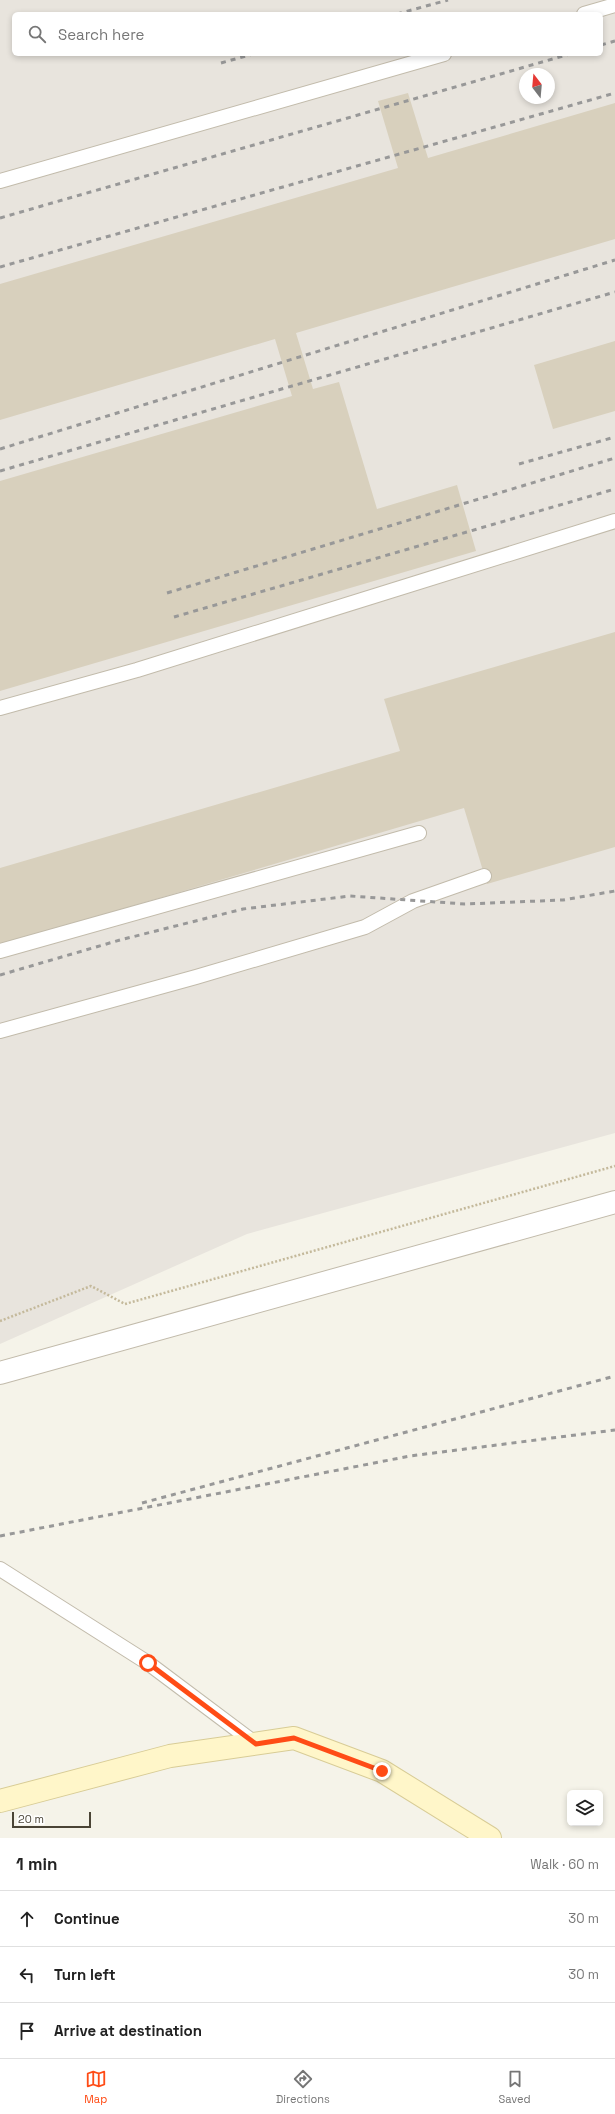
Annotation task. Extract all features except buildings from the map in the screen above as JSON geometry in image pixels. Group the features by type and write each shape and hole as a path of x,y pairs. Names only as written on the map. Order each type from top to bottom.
{"main road":[{"path":"0,1801 170,1756 294,1738 382,1771 490,1838"}],"street":[{"path":"0,1373 615,1202"}],"lane":[{"path":"591,12 615,5"},
{"path":"0,181 437,56"},
{"path":"0,708 145,667 615,521"},
{"path":"0,951 419,833"},
{"path":"0,1031 366,928 413,900 484,876"},
{"path":"0,1569 148,1663 256,1744"}],"path":[{"path":"0,1321 91,1286 125,1304 615,1166"}],"shaded area":[{"path":"0,0 615,0 615,1133 247,1234 0,1344"}],"railway":[{"path":"404,12 448,0"},
{"path":"603,44 615,41"},
{"path":"221,63 246,56"},
{"path":"0,218 563,56"},
{"path":"0,267 615,93"},
{"path":"0,449 615,260"},
{"path":"0,471 615,292"},
{"path":"519,464 615,437"},
{"path":"167,593 615,458"},
{"path":"174,617 615,489"},
{"path":"0,975 120,940 243,909 350,896 465,904 563,900 615,891"},
{"path":"142,1503 615,1376"},
{"path":"0,1536 410,1456 615,1430"}],"route":[{"path":"148,1663 256,1744 294,1738 382,1771"}]}
